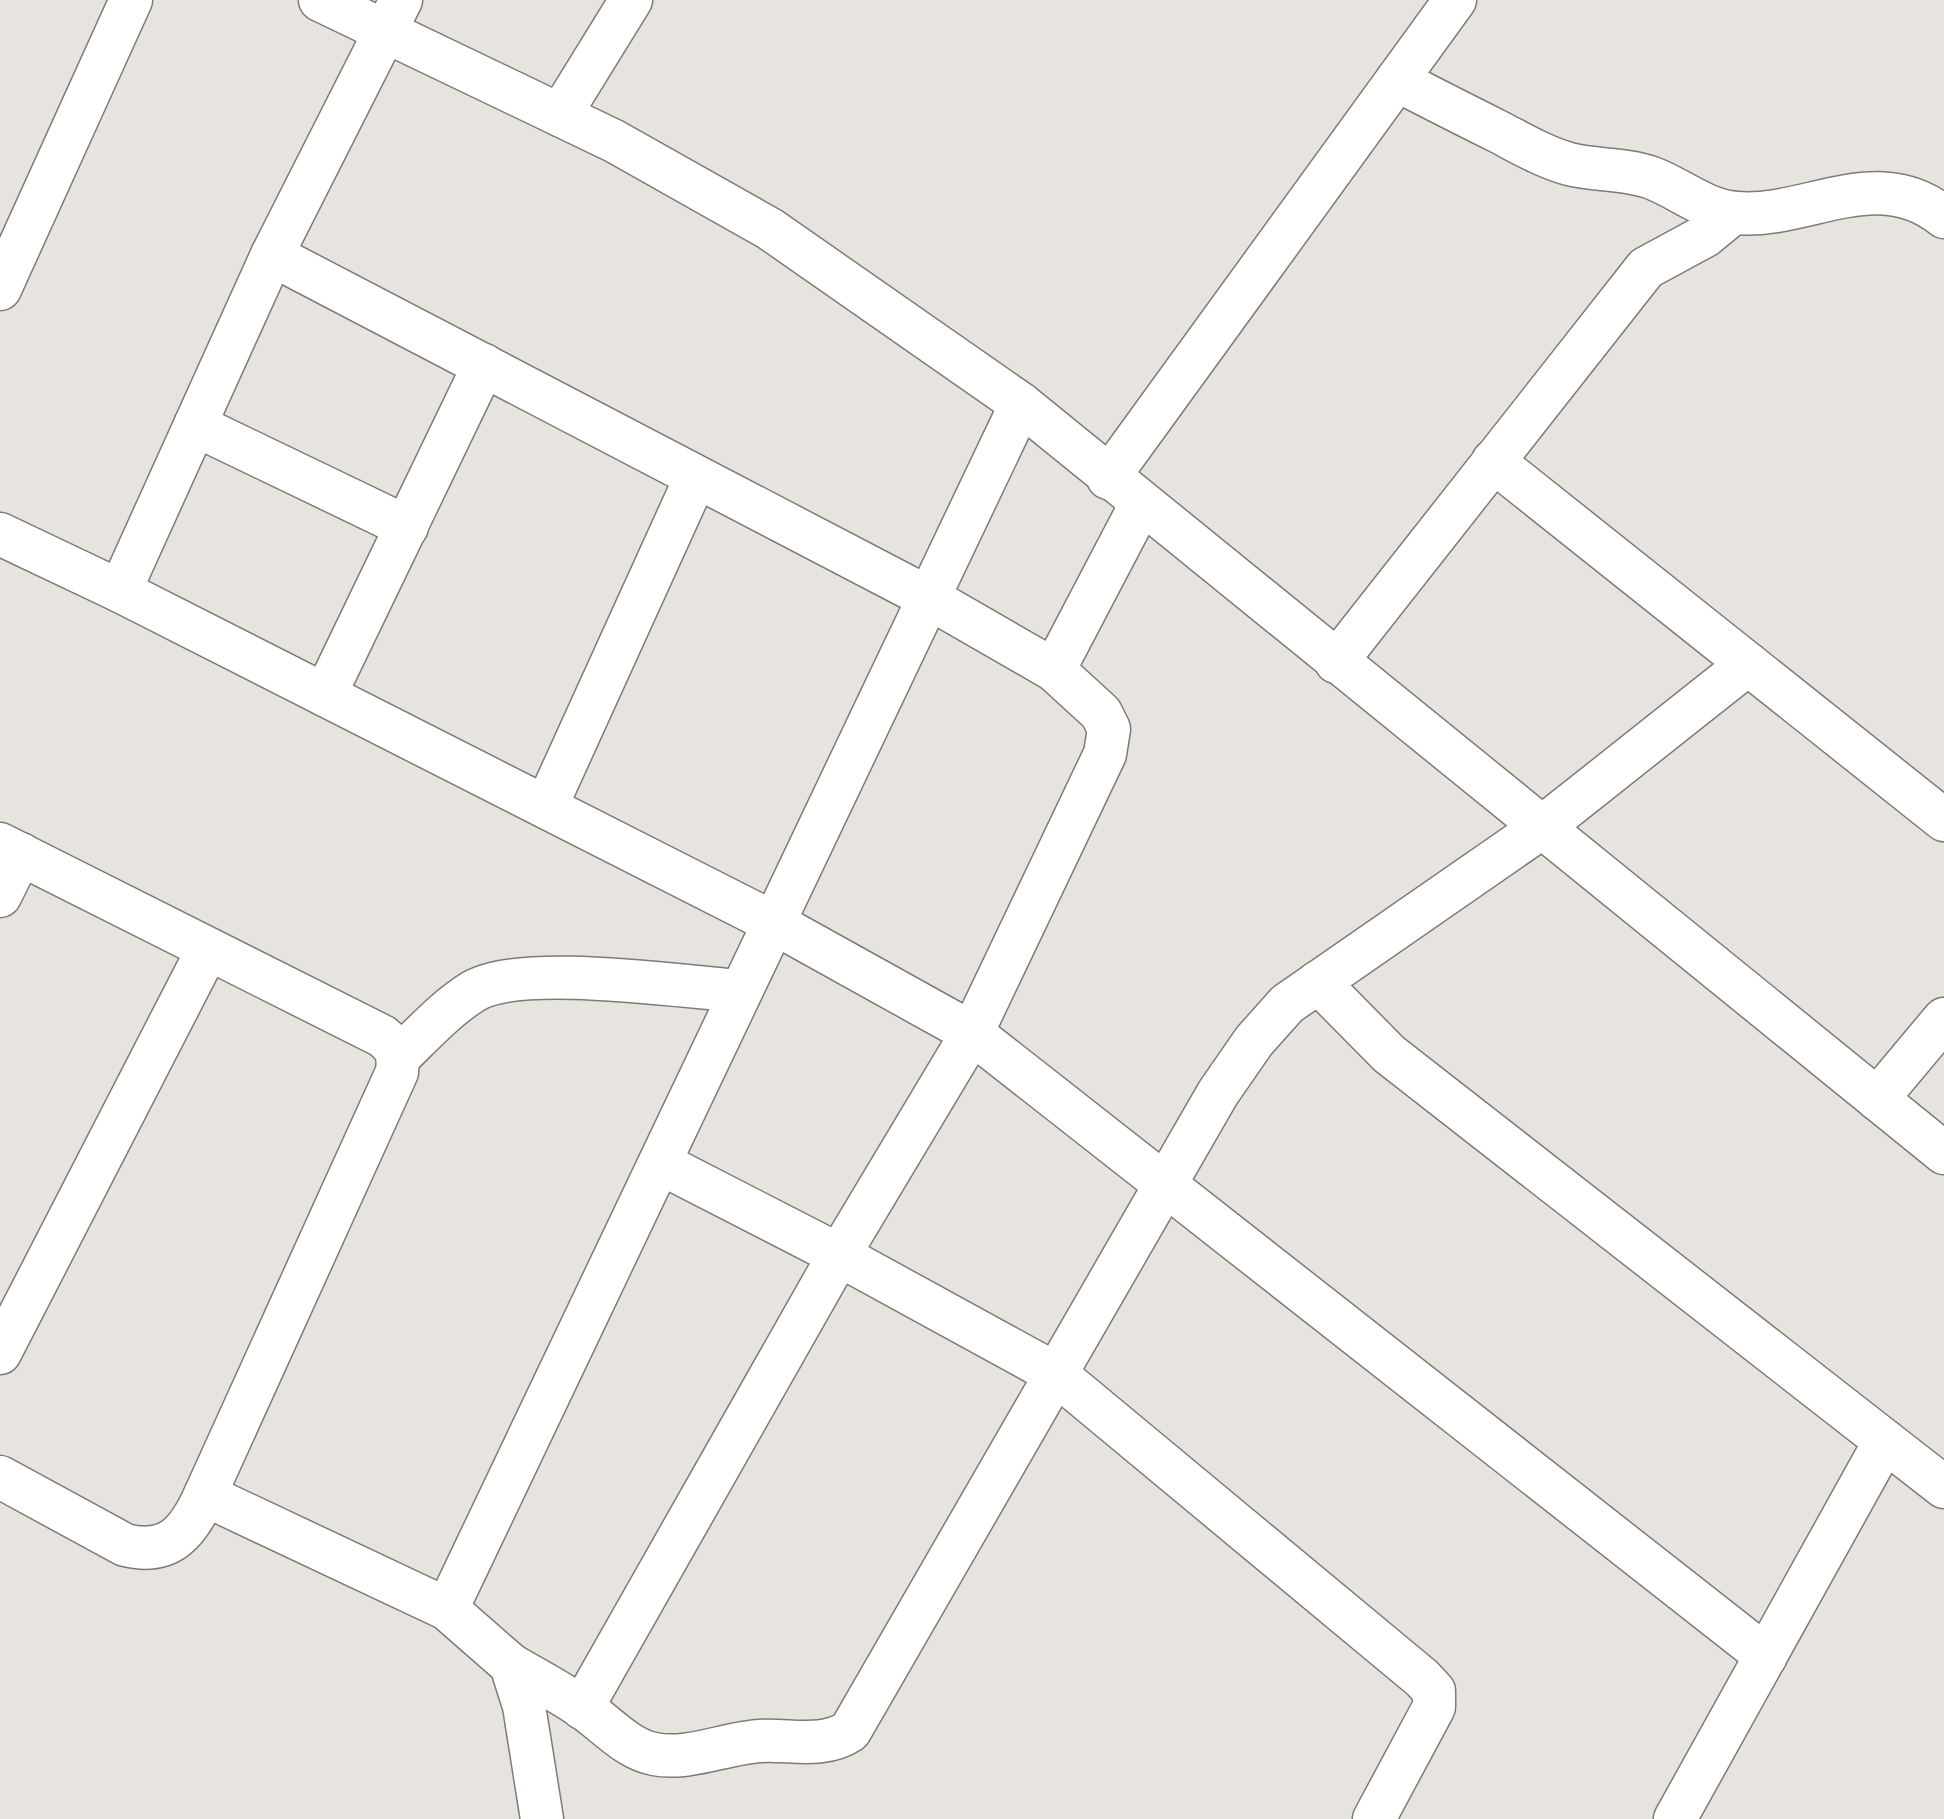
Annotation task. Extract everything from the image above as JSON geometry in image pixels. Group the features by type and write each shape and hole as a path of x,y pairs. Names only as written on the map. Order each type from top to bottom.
{"street":[{"path":"0,289 130,0"},
{"path":"320,0 393,16 560,115 770,229 1022,404 1944,1153"},
{"path":"560,115 631,0"},
{"path":"1054,670 1125,491 1397,80 1455,0"},
{"path":"120,591 272,255 393,16"},
{"path":"1397,80 1544,155 1652,178 1700,203 1734,213 1756,213 1857,192 1897,195 1944,217"},
{"path":"1336,662 1646,268 1705,236 1734,213"},
{"path":"272,255 928,598 1054,670 1101,712 1108,730 1106,754 972,1033 839,1254 582,1708"},
{"path":"326,695 484,366"},
{"path":"447,1609 1022,404"},
{"path":"196,425 407,527"},
{"path":"1493,461 1944,820"},
{"path":"546,807 696,477"},
{"path":"0,534 774,922 972,1033 1766,1656"},
{"path":"205,1495 447,1609 511,1665 582,1708 631,1745 653,1754 676,1755 739,1742 822,1742 839,1738 850,1731 1218,1093 1254,1041 1287,1004 1541,828 1748,664"},
{"path":"0,896 11,849 382,1036 394,1046 398,1057 397,1072 205,1495 182,1534 147,1550 125,1545 0,1477"},
{"path":"0,1353 208,949"},
{"path":"398,1057 476,990 508,979 551,977 741,991"},
{"path":"1318,982 1389,1054 1944,1487"},
{"path":"1878,1099 1944,1020"},
{"path":"660,1163 839,1254 1056,1374 1434,1692 1434,1707 1374,1819"},
{"path":"1676,1819 1885,1441"},
{"path":"511,1665 524,1706 542,1819"}]}
